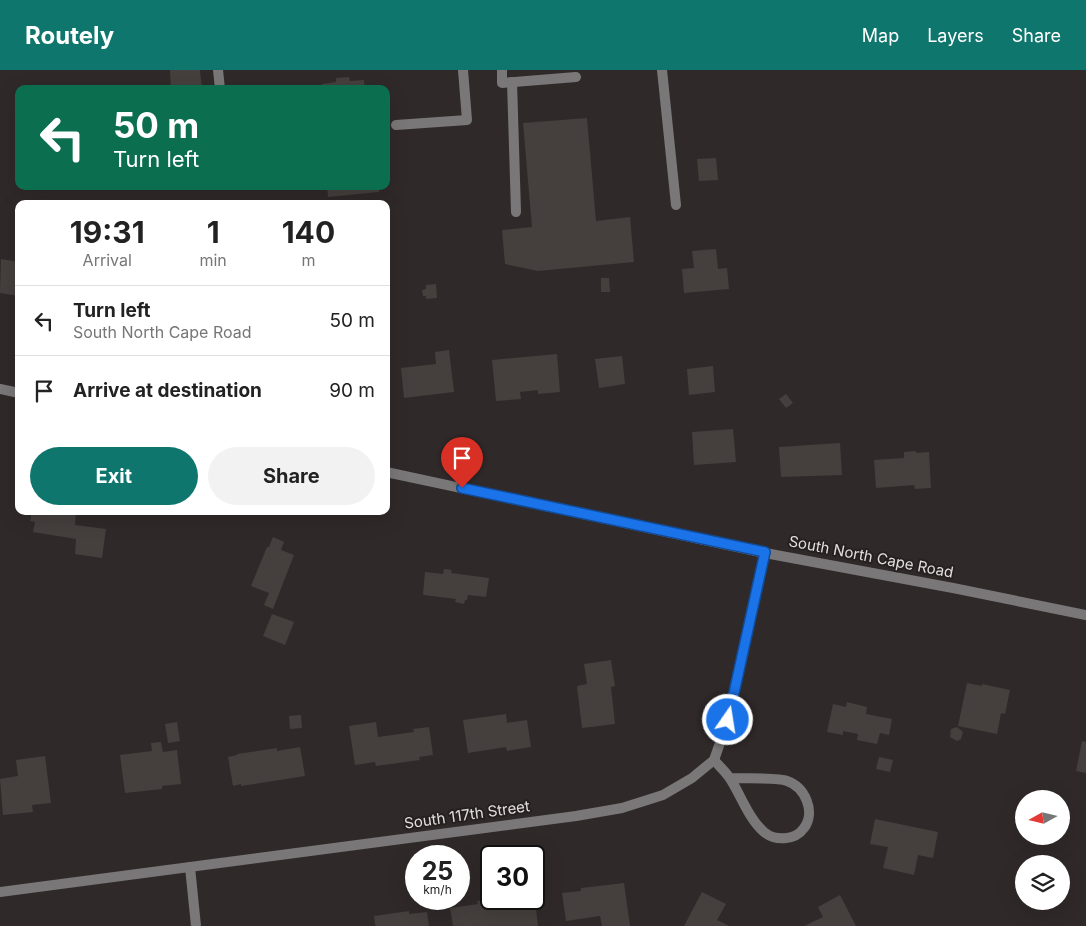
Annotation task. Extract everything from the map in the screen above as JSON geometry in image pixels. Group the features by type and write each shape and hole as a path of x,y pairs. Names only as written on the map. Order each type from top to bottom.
{"street":[{"path":"218,70 220,85"},
{"path":"396,125 467,120 463,70"},
{"path":"502,70 502,83 576,77"},
{"path":"662,70 676,205"},
{"path":"512,82 516,212"},
{"path":"0,389 15,392"},
{"name":"South North Cape Road","path":"390,473 765,552 1086,615"},
{"path":"730,778 787,780 804,794 808,808 808,817 804,829 791,837 778,839 769,836 751,816 730,778 714,760 728,720 765,552"},
{"name":"South 117th Street","path":"0,892 190,868 622,808 663,795 692,778 714,760"},
{"path":"190,868 196,926"}],"building":[{"path":"170,70 200,70 202,85 171,85"},
{"path":"349,77 350,81 364,80 365,85 322,85 336,82 336,78"},
{"path":"587,118 596,221 630,217 634,262 538,271 505,264 502,230 532,227 523,123"},
{"path":"716,158 718,180 699,181 697,159"},
{"path":"327,190 379,190 379,192 328,197"},
{"path":"716,249 718,269 727,268 729,289 684,293 682,269 694,268 692,251"},
{"path":"1,259 15,261 15,295 0,293"},
{"path":"601,278 609,278 610,292 601,292"},
{"path":"436,284 437,298 426,299 426,296 423,296 422,290 426,289 426,285"},
{"path":"449,350 454,392 404,398 401,368 436,364 435,352"},
{"path":"557,354 560,392 538,394 538,390 520,392 521,399 496,401 492,360"},
{"path":"622,356 625,384 599,388 595,359"},
{"path":"713,366 715,392 689,395 687,369"},
{"path":"786,394 793,403 786,408 779,399"},
{"path":"733,429 736,462 694,465 692,432"},
{"path":"840,443 842,475 781,477 779,447"},
{"path":"916,451 916,453 929,452 931,488 915,489 914,485 876,488 874,460 904,458 904,452"},
{"path":"31,515 76,515 75,525 106,529 102,558 75,554 76,539 33,532 35,522 30,521"},
{"path":"273,537 284,542 281,550 294,555 273,609 264,605 269,593 251,586"},
{"path":"444,569 452,570 451,573 489,578 486,597 468,595 464,604 455,602 456,599 423,595 425,572 443,574"},
{"path":"272,614 294,622 285,645 263,636"},
{"path":"611,660 615,686 611,687 615,724 582,728 577,686 587,684 584,664"},
{"path":"967,683 1010,690 1005,714 1001,713 997,734 958,726"},
{"path":"847,702 867,707 866,714 892,719 889,735 880,733 877,744 857,740 858,734 843,731 843,735 827,732 833,704 846,707"},
{"path":"506,714 507,723 527,720 531,747 507,751 506,747 468,753 463,720"},
{"path":"301,715 302,728 290,729 289,716"},
{"path":"177,722 180,741 168,743 165,724"},
{"path":"376,722 378,737 414,732 413,729 429,727 433,755 419,757 420,760 376,766 375,762 355,765 349,726"},
{"path":"957,727 963,732 961,739 957,741 950,737 951,729"},
{"path":"1082,741 1086,742 1086,773 1076,771"},
{"path":"161,742 163,752 177,750 181,784 162,786 162,789 125,793 120,755 152,751 151,743"},
{"path":"300,747 305,776 233,786 228,757 277,748 277,751"},
{"path":"45,756 51,803 32,805 33,812 3,815 0,779 18,776 16,760"},
{"path":"879,757 893,760 890,772 876,769"},
{"path":"875,819 938,832 933,858 918,855 914,875 883,868 888,847 870,844"},
{"path":"624,883 630,926 602,926 600,916 566,921 562,893 581,891 581,888"},
{"path":"702,892 726,904 717,920 729,926 684,926"},
{"path":"840,895 856,926 804,926 823,917 818,907"},
{"path":"477,901 480,901 480,910 536,910 538,926 453,926 450,910 470,910 470,905 478,904"},
{"path":"409,911 409,914 427,912 429,926 376,926 375,924 374,916"}],"route":[{"path":"462,488 765,552 741,668 728,720"}]}
